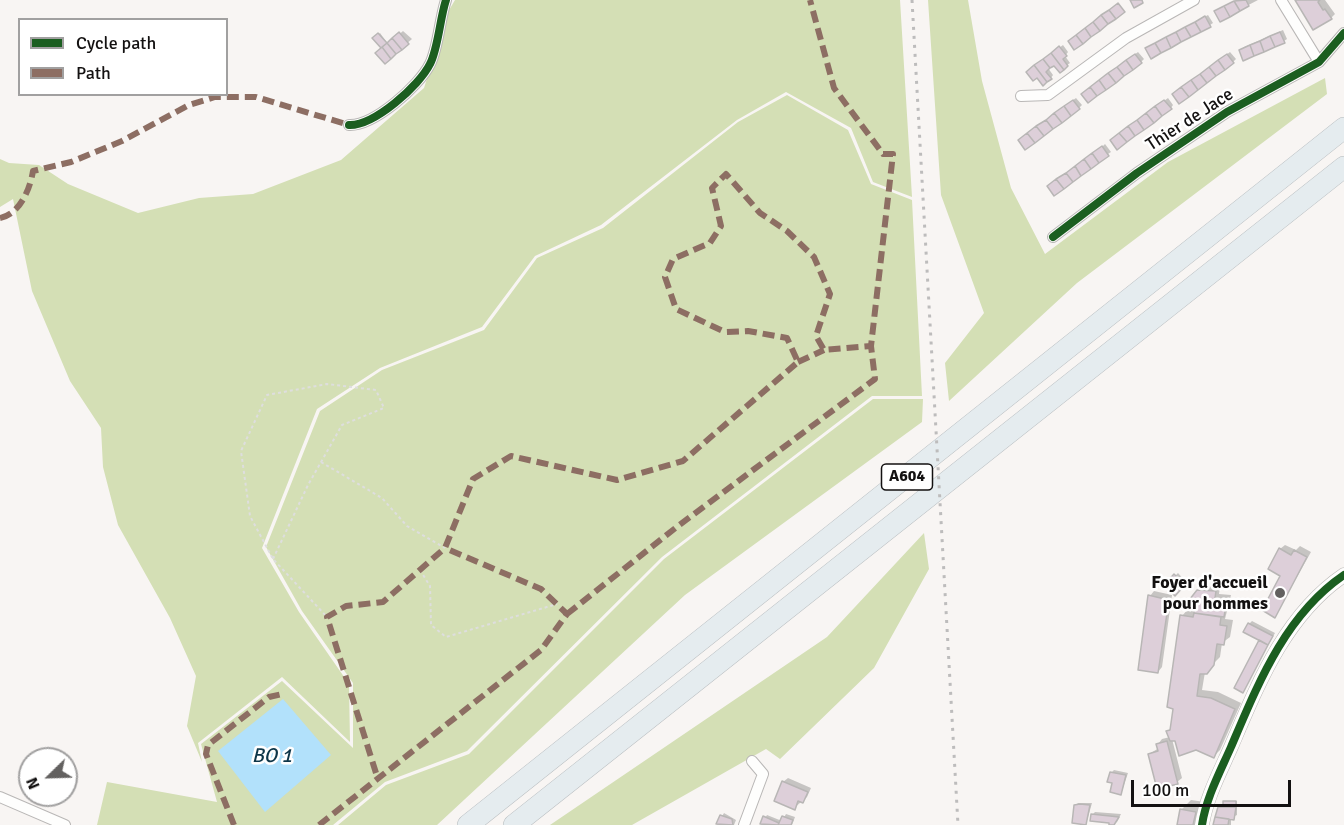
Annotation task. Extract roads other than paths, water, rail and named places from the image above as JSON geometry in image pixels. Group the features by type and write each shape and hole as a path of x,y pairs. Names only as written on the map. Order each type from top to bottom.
{"highway":[{"name":"A604","path":"468,825 1344,128"},
{"name":"A604","path":"514,825 1344,167"}],"street":[{"path":"349,125 366,123 385,110 422,75 430,64 446,0"},
{"path":"1021,96 1048,95 1126,38 1194,0"},
{"path":"1281,0 1319,62"},
{"name":"Thier de Jace","path":"1053,237 1137,173 1227,112 1319,62 1344,33"},
{"path":"1202,825 1213,787 1260,678 1286,633 1315,599 1344,575"},
{"path":"744,825 763,774 752,761"},
{"path":"0,797 65,825"}],"water":[{"name":"BO 1","path":"283,699 331,755 265,812 218,751"}],"railway":[{"path":"912,0 958,825"}],"place":[{"name":"Foyer d'accueil pour hommes","path":"1280,593"}]}
